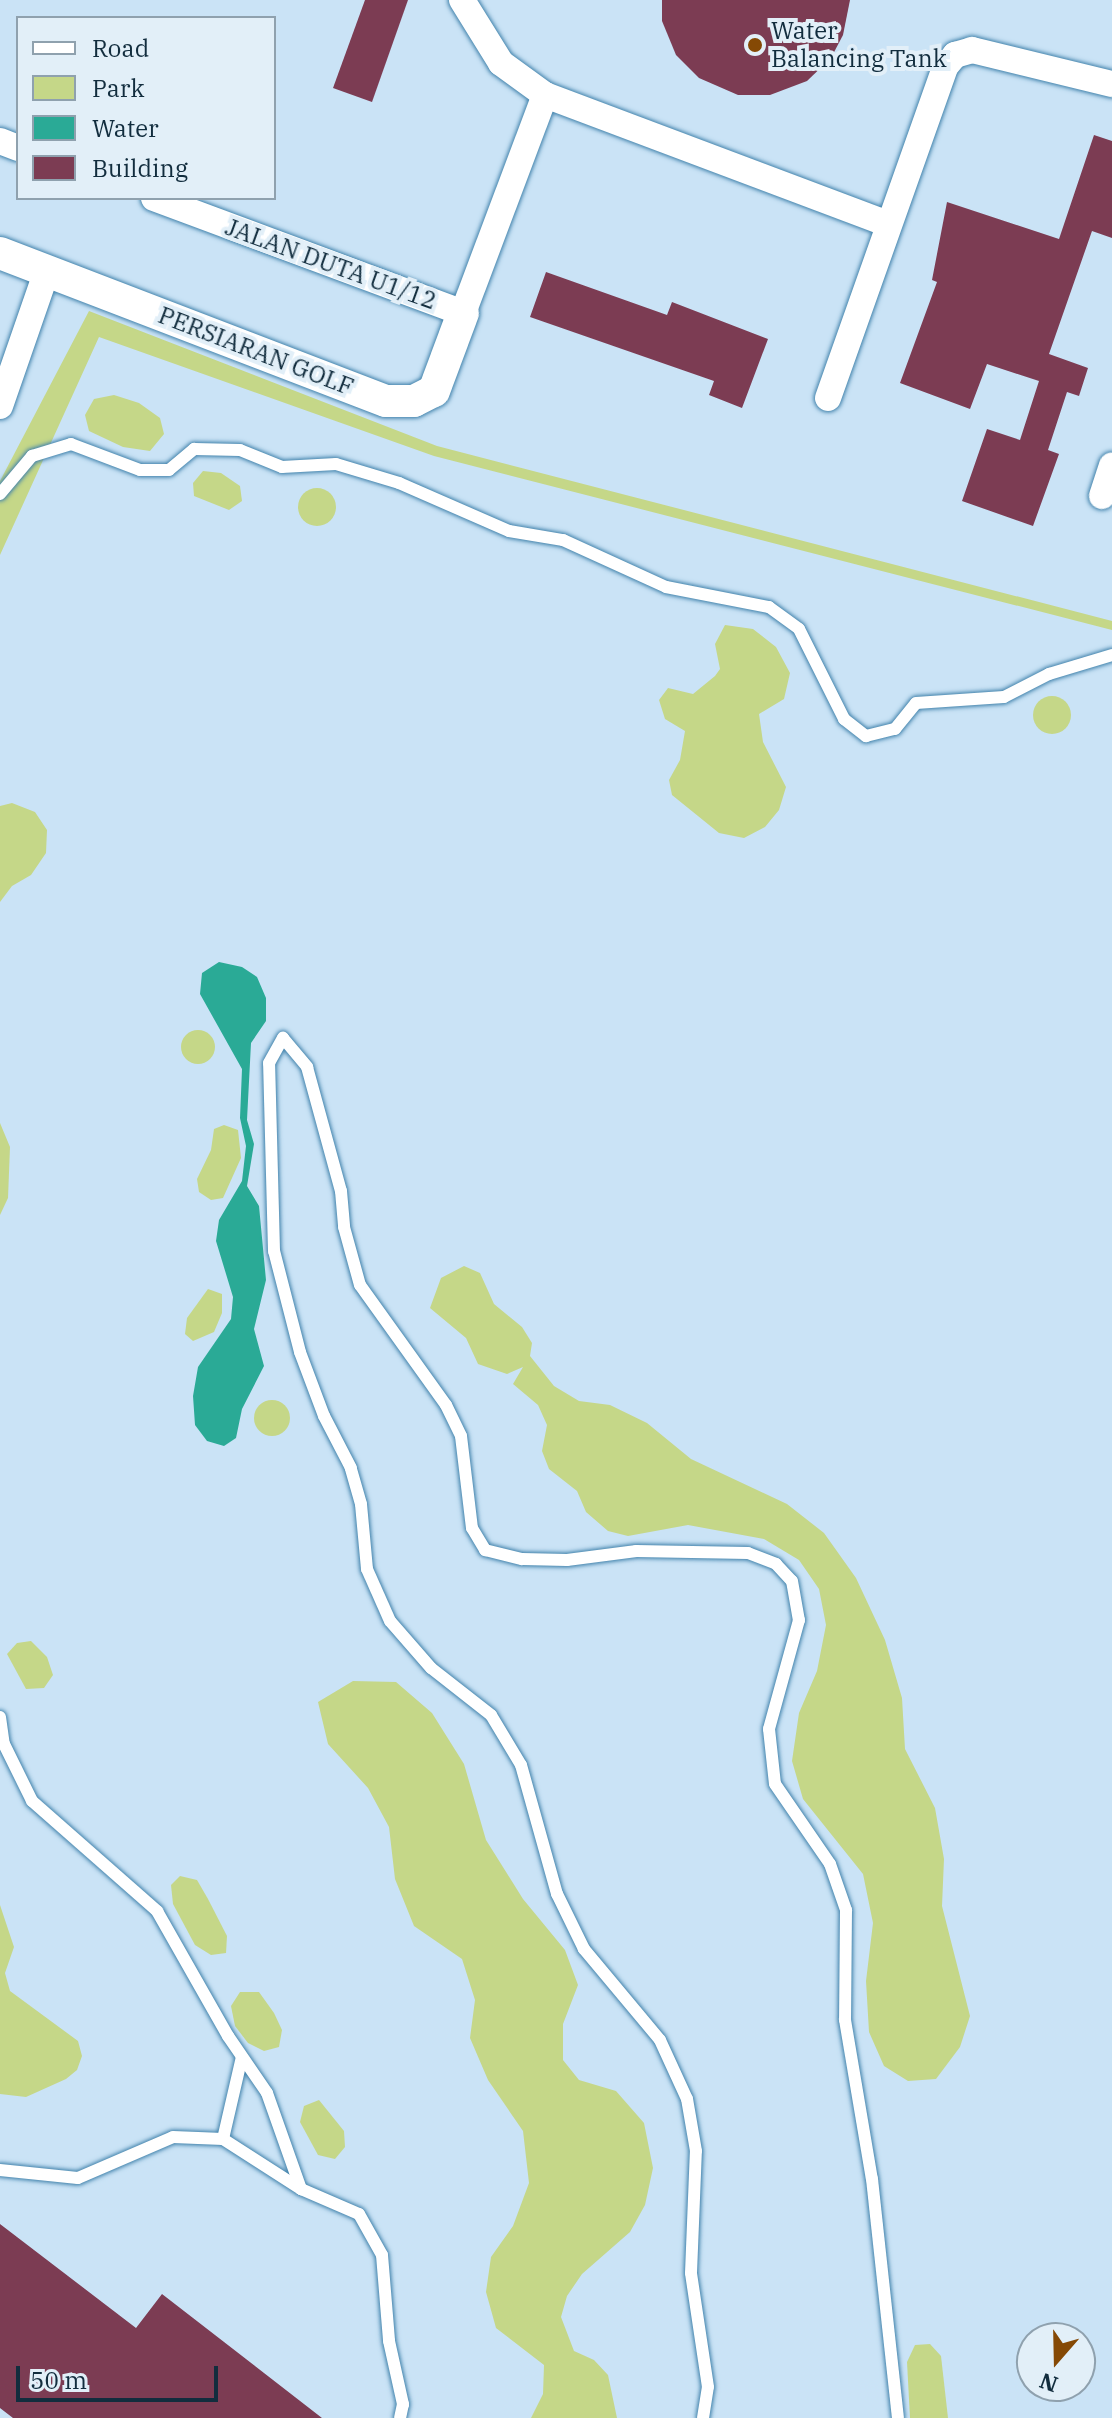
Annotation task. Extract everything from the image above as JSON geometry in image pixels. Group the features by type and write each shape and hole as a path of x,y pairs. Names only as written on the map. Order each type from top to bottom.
{"street":[{"path":"462,0 501,63 545,95 888,224"},
{"path":"828,398 945,67 955,55 972,50 1112,84"},
{"path":"463,313 545,95"},
{"name":"JALAN DUTA U1/12","path":"159,200 463,313"},
{"name":"PERSIARAN GOLF","path":"0,253 386,401 414,401 434,391 463,313"},
{"path":"0,406 47,270"},
{"path":"1102,496 1112,466"}],"lane":[{"path":"0,494 32,456 71,444 140,470 169,470 194,449 240,450 282,467 336,464 399,483 509,531 563,540 666,587 769,607 799,629 844,719 866,736 895,729 916,703 1004,697 1049,674 1112,655"},
{"path":"703,2418 708,2387 691,2273 696,2151 687,2099 660,2040 584,1949 557,1894 521,1765 491,1715 431,1668 390,1621 367,1569 361,1504 351,1468 324,1416 300,1352 274,1251 269,1063 283,1038 307,1067 341,1191 344,1227 360,1285 446,1405 461,1436 472,1528 485,1550 522,1559 567,1560 636,1551 748,1553 776,1564 792,1581 799,1620 769,1729 775,1784 830,1864 846,1910 845,2020 872,2179 898,2418"},
{"path":"0,1717 4,1744 32,1801 157,1911 242,2057 267,2093 301,2189"},
{"path":"223,2139 242,2057"},
{"path":"0,2170 78,2178 173,2137 223,2139 301,2189 359,2214 382,2255 389,2341 403,2404 400,2418"}],"green space":[{"path":"89,311 437,446 1112,621 1112,630 434,456 99,337 0,555 0,481"},
{"path":"114,395 139,403 160,418 164,434 150,451 123,447 89,431 85,415 94,399"},
{"path":"203,471 221,473 240,486 242,501 229,510 194,496 193,483"},
{"path":"317,488 331,493 336,507 331,521 317,526 303,521 298,507 303,493"},
{"path":"725,625 753,629 776,647 790,673 784,699 759,714 763,742 786,787 779,810 765,827 744,838 719,833 672,795 669,780 680,760 685,731 665,719 659,700 668,688 693,694 715,676 720,669 715,644"},
{"path":"1052,696 1066,701 1071,715 1066,729 1052,734 1038,729 1033,715 1038,701"},
{"path":"12,803 35,812 47,830 46,853 31,875 12,886 0,902 0,806"},
{"path":"198,1030 210,1035 215,1047 210,1059 198,1064 186,1059 181,1047 186,1035"},
{"path":"0,1123 10,1147 8,1198 0,1215"},
{"path":"224,1125 238,1130 241,1158 223,1198 211,1200 199,1192 197,1179 211,1150 214,1129"},
{"path":"464,1266 480,1273 494,1304 522,1327 532,1343 530,1356 554,1386 579,1401 610,1405 647,1423 691,1459 787,1504 824,1533 856,1578 885,1640 902,1698 905,1749 935,1808 944,1859 942,1906 970,2016 960,2047 936,2079 908,2081 884,2066 869,2032 866,1981 873,1923 863,1874 803,1799 792,1761 799,1713 817,1671 826,1625 819,1589 799,1560 764,1539 688,1525 628,1536 608,1531 586,1512 577,1491 549,1469 542,1451 547,1425 538,1405 513,1384 523,1367 507,1374 478,1364 466,1338 430,1308 441,1278"},
{"path":"208,1289 222,1294 222,1313 214,1332 193,1341 185,1334 187,1318"},
{"path":"272,1400 285,1405 290,1418 285,1431 272,1436 259,1431 254,1418 259,1405"},
{"path":"31,1641 47,1657 53,1675 44,1688 26,1689 7,1654 17,1643"},
{"path":"353,1681 396,1682 432,1713 464,1764 486,1840 523,1899 565,1950 578,1985 563,2024 563,2060 579,2080 616,2091 644,2123 653,2168 645,2205 630,2232 582,2274 567,2296 561,2317 574,2351 594,2360 608,2375 617,2418 531,2418 543,2394 544,2365 496,2328 486,2292 491,2257 513,2226 529,2183 523,2131 488,2080 470,2038 475,2000 462,1959 414,1926 395,1879 389,1827 368,1788 328,1744 318,1702"},
{"path":"180,1876 197,1880 227,1936 226,1953 211,1955 195,1945 173,1904 171,1885"},
{"path":"0,1905 14,1947 5,1973 10,1991 78,2041 82,2056 77,2070 66,2079 26,2097 0,2094"},
{"path":"240,1992 259,1992 274,2013 282,2030 279,2047 264,2051 248,2043 235,2026 231,2006"},
{"path":"319,2100 344,2131 345,2147 335,2159 318,2155 300,2122 304,2106"},
{"path":"930,2344 941,2356 948,2418 910,2418 907,2362 915,2345"}],"water":[{"path":"219,962 242,967 257,977 266,998 266,1021 251,1043 247,1120 254,1144 247,1186 259,1206 266,1280 254,1329 264,1366 242,1409 236,1438 224,1446 207,1441 195,1425 193,1396 198,1367 231,1319 233,1297 216,1241 219,1220 242,1181 246,1146 240,1118 242,1069 200,994 202,973"}],"building":[{"path":"365,0 408,0 372,102 333,88"},
{"name":"Water Balancing Tank","path":"662,0 850,0 843,35 831,58 807,81 770,95 738,95 699,78 676,55 662,21"},
{"path":"1094,135 1112,141 1112,238 1092,231 1049,354 1088,368 1079,396 1067,392 1048,450 1059,454 1033,526 962,501 987,429 1020,440 1039,381 987,364 970,409 900,383 937,282 932,280 947,202 1059,239"},
{"path":"546,272 667,315 672,302 768,339 742,408 709,395 714,381 530,317"},
{"path":"0,2224 136,2328 162,2294 322,2418 13,2418 0,2408"}],"place":[{"name":"Water Balancing Tank","path":"755,45"}]}
